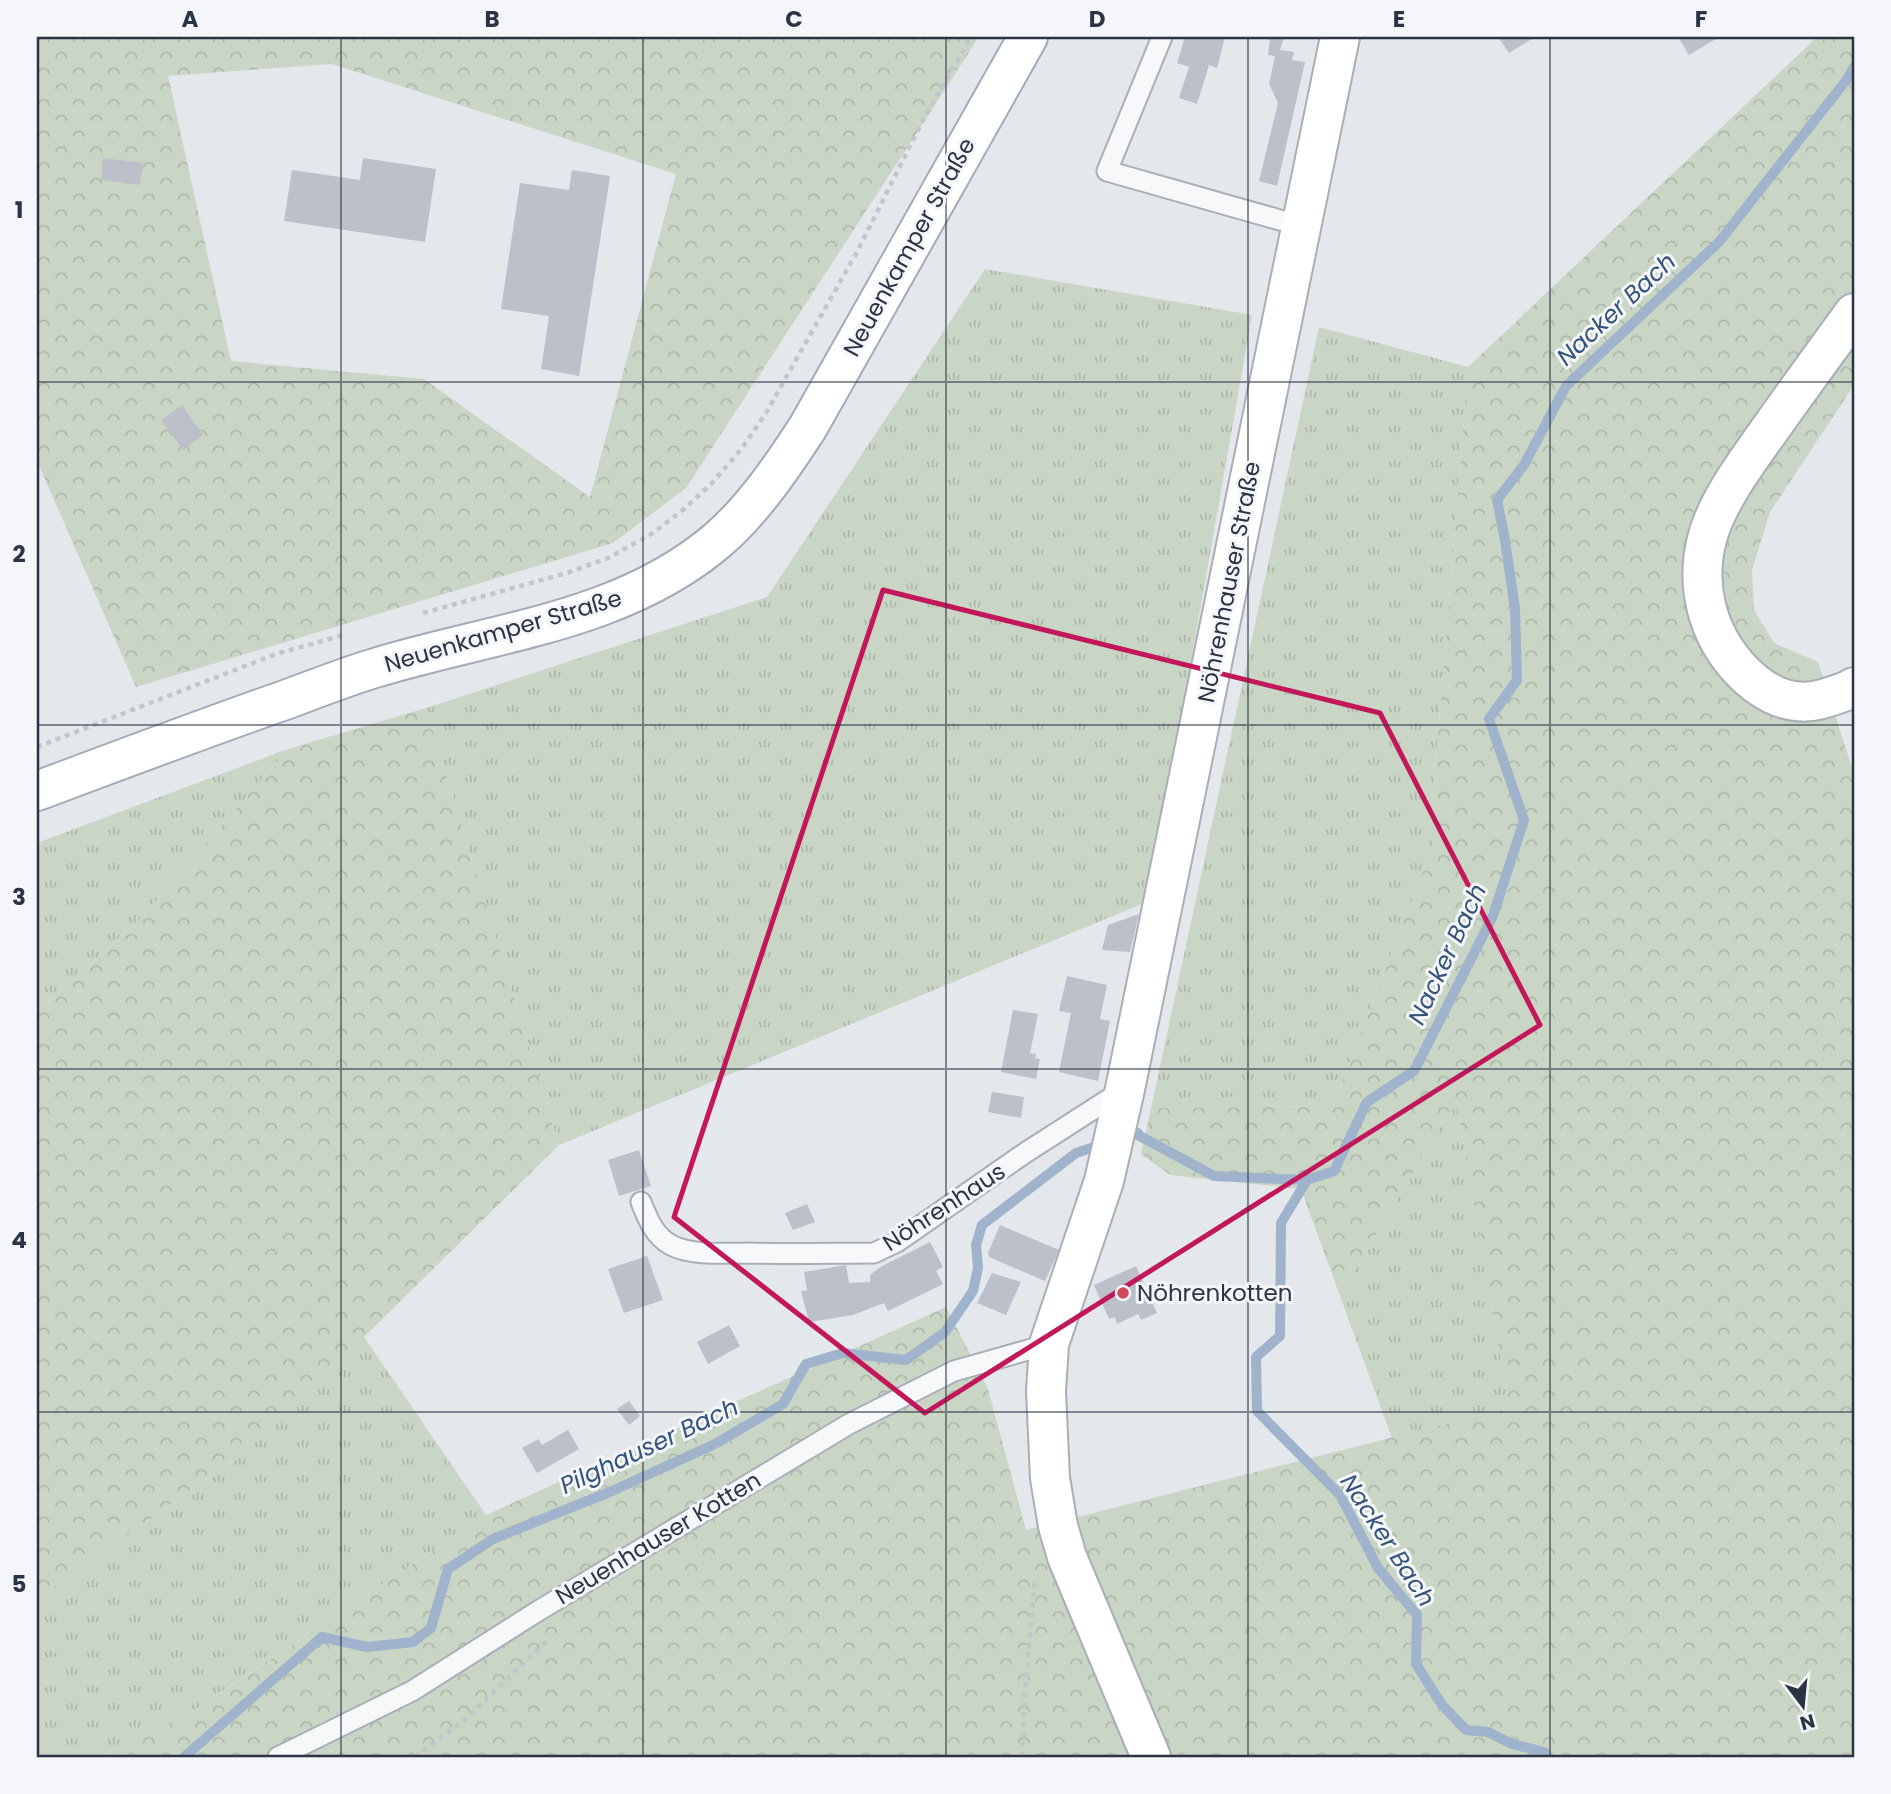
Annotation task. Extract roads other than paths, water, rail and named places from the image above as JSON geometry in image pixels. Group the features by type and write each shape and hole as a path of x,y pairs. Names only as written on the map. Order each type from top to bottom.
{"main road":[{"name":"Neuenkamper Straße","path":"37,791 376,668 559,620 605,605 660,579 701,553 742,516 779,472 808,427 1028,37"},
{"name":"Nöhrenhauser Straße","path":"1049,1343 1104,1181 1117,1126 1148,986 1340,37"},
{"path":"1854,313 1737,477 1707,538 1702,581 1704,601 1723,648 1745,674 1768,692 1787,699 1813,701 1854,687"},
{"path":"1049,1343 1046,1391 1049,1478 1058,1526 1067,1557 1152,1757"}],"lane":[{"path":"1162,37 1107,171 1301,226"},
{"name":"Nöhrenhaus","path":"641,1202 659,1237 672,1246 687,1250 714,1253 874,1253 897,1242 1025,1153 1125,1089"},
{"name":"Neuenhauser Kotten","path":"278,1757 412,1690 849,1424 954,1371 1049,1343"}],"waterway":[{"name":"Nacker Bach","path":"1549,1757 1544,1752 1512,1744 1488,1732 1466,1730 1442,1705 1416,1664 1417,1615 1378,1568 1340,1495 1257,1411 1256,1357 1280,1336 1281,1223 1307,1180 1334,1171 1367,1102 1414,1071 1493,916 1524,820 1489,719 1517,680 1515,609 1497,500 1524,465 1566,386 1719,242 1854,67"},
{"name":"Pilghauser Bach","path":"1122,1138 1138,1133 1136,1134"},
{"name":"Pilghauser Bach","path":"1136,1134 1214,1176 1307,1180"},
{"name":"Pilghauser Bach","path":"184,1757 322,1637 367,1647 413,1642 431,1628 448,1569 493,1539 612,1491 715,1444 783,1404 806,1364 843,1353 906,1360 945,1332 973,1291 978,1268 976,1245 982,1225 1076,1153 1103,1144"}],"place":[{"name":"Nöhrenkotten","path":"1123,1293"}]}
